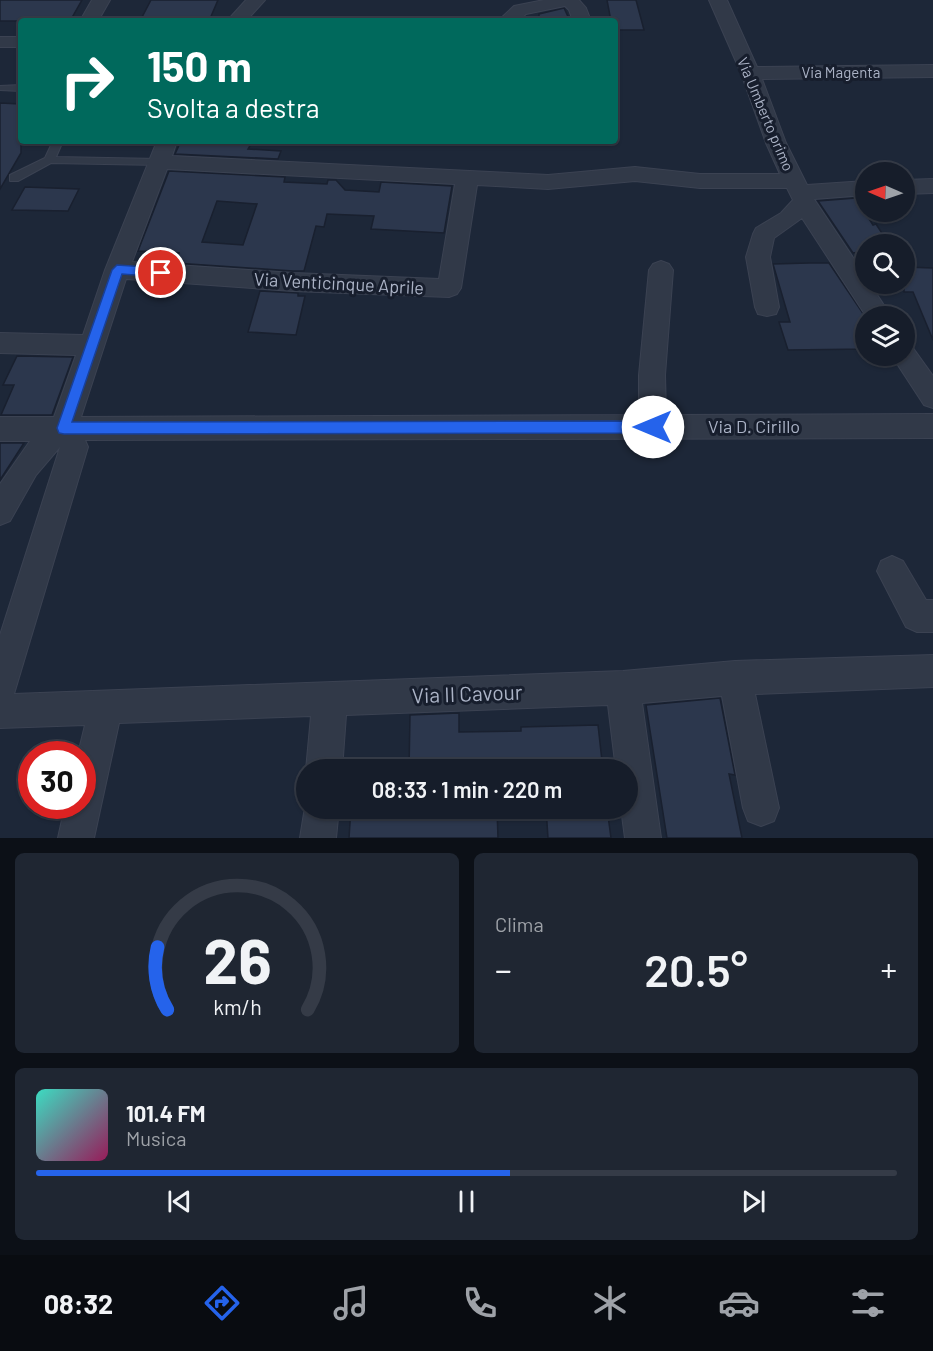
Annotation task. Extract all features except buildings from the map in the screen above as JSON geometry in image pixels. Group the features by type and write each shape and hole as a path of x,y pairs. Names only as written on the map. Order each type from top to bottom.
{"street":[{"path":"91,18 101,0"},
{"path":"239,18 256,0"},
{"name":"Via Umberto primo","path":"718,0 750,73 776,143 811,215 872,306"},
{"path":"512,10 569,1 577,8 581,18"},
{"path":"0,42 18,42"},
{"name":"Via Magenta","path":"750,73 933,71"},
{"path":"0,512 35,452 45,440 64,428 117,270 163,151 466,178 548,182 625,174 800,192 855,189"},
{"path":"659,177 666,201"},
{"name":"Via Venticinque Aprile","path":"117,270 293,282 449,288 466,178"},
{"path":"915,187 933,186"},
{"path":"767,307 758,257 764,234 789,218 800,192"},
{"path":"653,427 651,375 661,270"},
{"path":"0,343 92,345"},
{"path":"912,366 933,397"},
{"name":"Via D. Cirillo","path":"0,429 933,426"},
{"path":"0,687 74,447 64,428"},
{"path":"892,571 917,616 933,616"},
{"name":"Via II Cavour","path":"0,711 623,688 735,678 933,670"},
{"path":"735,678 761,808"},
{"path":"623,688 643,838"},
{"path":"325,759 330,698"},
{"path":"76,838 106,707"},
{"path":"318,838 320,819"}],"lane":[{"path":"2,88 18,88"},
{"path":"49,160 57,144"},
{"path":"14,178 49,160 163,151"}],"route":[{"path":"161,273 117,270 64,428 653,427"}]}
